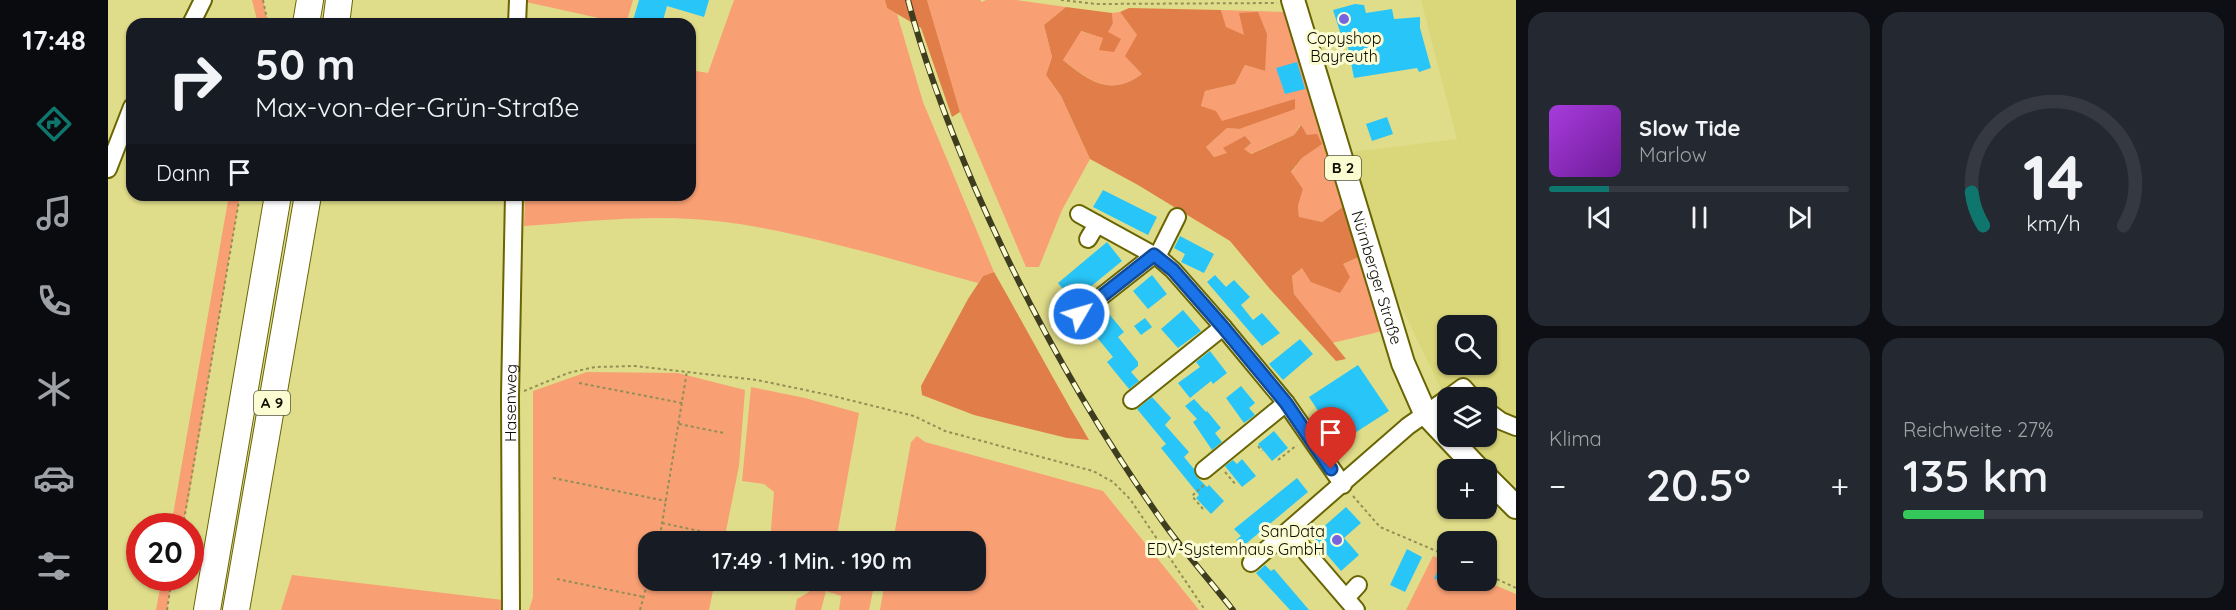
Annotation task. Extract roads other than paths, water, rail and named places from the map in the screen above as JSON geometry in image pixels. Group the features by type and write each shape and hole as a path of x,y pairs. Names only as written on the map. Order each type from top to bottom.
{"highway":[{"path":"307,18 310,0"},
{"path":"337,18 339,0"},
{"name":"A 9","path":"207,610 277,201"},
{"name":"A 9","path":"236,610 307,201"}],"main road":[{"name":"Nürnberger Straße","path":"1294,2 1403,363 1425,413 1469,459"},
{"path":"1497,488 1516,507"}],"street":[{"path":"194,18 203,0"},
{"path":"517,18 518,0"},
{"path":"108,169 126,122"},
{"name":"Hasenweg","path":"511,610 510,396 514,201"},
{"path":"1079,214 1092,231 1155,256 1173,270 1286,403 1343,485"},
{"path":"1079,314 1155,256 1177,217"},
{"path":"1132,400 1223,327"},
{"path":"1210,465 1286,403"},
{"path":"1251,564 1391,441 1437,405"},
{"path":"1497,418 1516,427"},
{"path":"1289,532 1351,604 1358,585"}],"railway":[{"path":"908,0 930,72 956,142 995,232 1038,319 1086,404 1137,485 1173,536 1233,610"}],"place":[{"name":"Copyshop Bayreuth","path":"1344,19"},
{"name":"SanData EDV-Systemhaus GmbH","path":"1337,540"}]}
